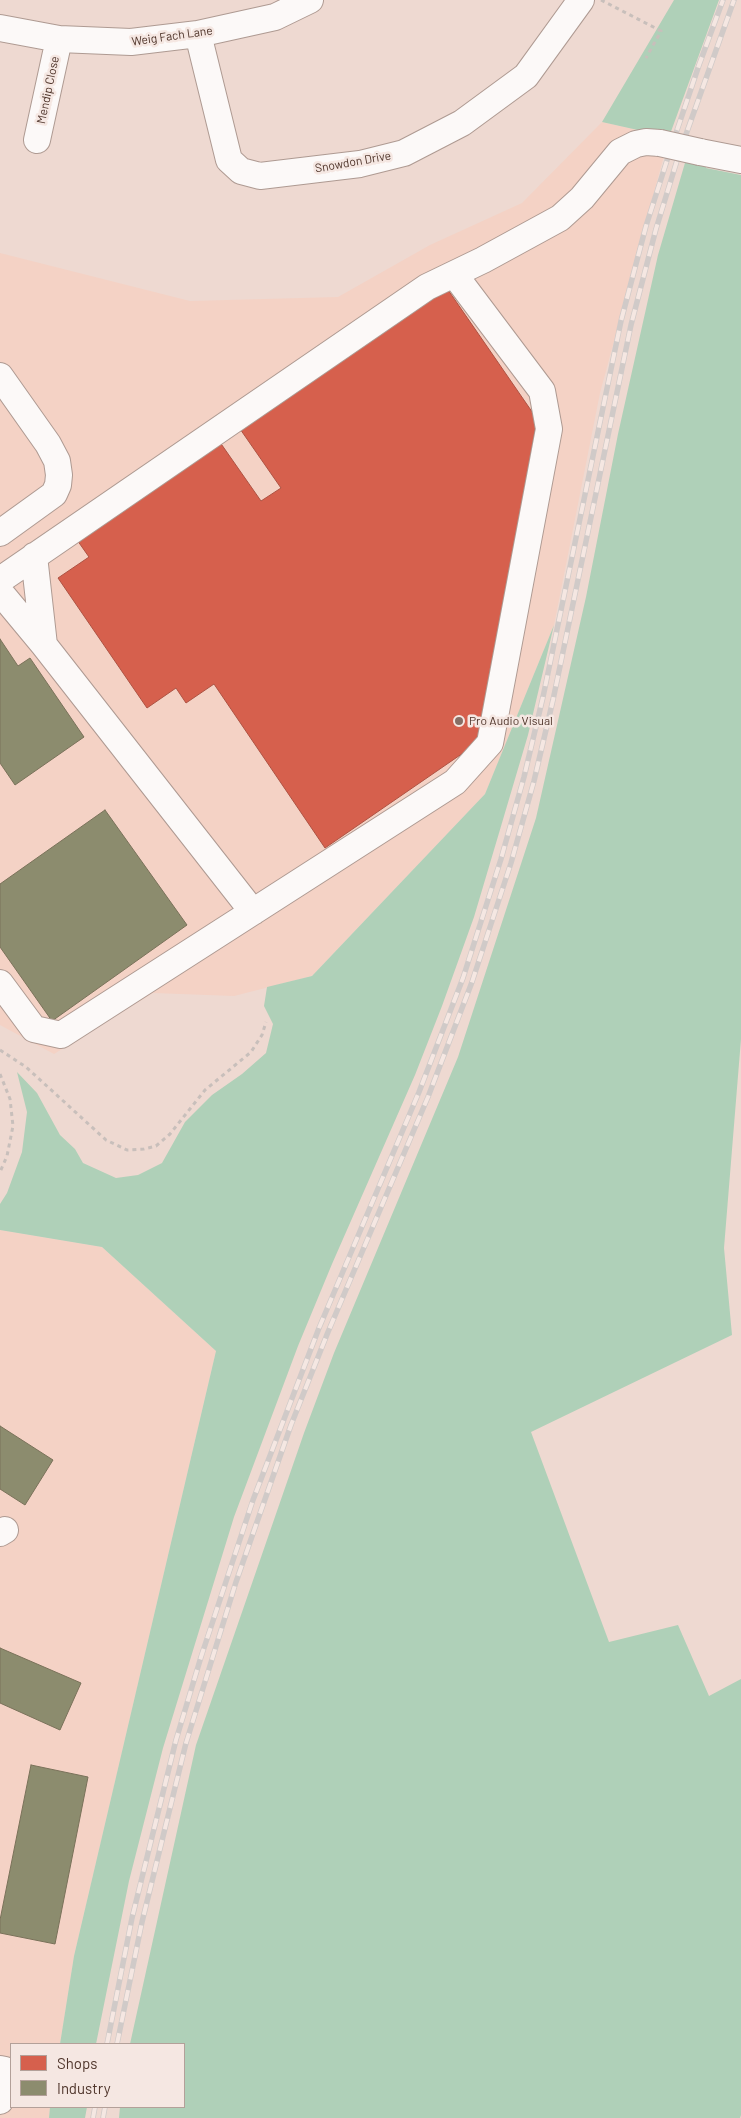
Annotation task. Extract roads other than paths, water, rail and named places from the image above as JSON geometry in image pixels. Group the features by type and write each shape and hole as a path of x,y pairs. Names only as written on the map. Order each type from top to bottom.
{"street":[{"name":"Weig Fach Lane","path":"0,28 59,40 131,42 198,34 271,8 310,0"},
{"name":"Snowdon Drive","path":"198,34 229,160 241,170 260,176 360,164 404,153 462,123 526,76 581,0"},
{"name":"Mendip Close","path":"37,140 59,40"},
{"path":"0,580 427,287 560,218 582,198 620,152 646,142 660,143 741,160"},
{"path":"0,983 34,1030 61,1035 455,782 490,743 549,429 542,391 454,274"},
{"path":"0,376 48,444 57,461 59,475 58,485 54,494 0,533"},
{"path":"34,556 44,645"},
{"path":"0,592 44,645 253,912"},
{"path":"0,2069 5,2070 0,2101"}],"railway":[{"path":"107,2043 132,1918 176,1740 201,1657 253,1500 319,1328 419,1092 463,978 501,859 524,777 543,697 621,321 646,226 699,65 723,0"},
{"path":"117,2043 142,1922 186,1743 236,1582 291,1425 328,1332 428,1097 472,982 511,863 534,781 553,700 631,325 656,229 679,154 734,0"},
{"path":"93,2118 95,2108"},
{"path":"103,2118 105,2108"}],"place":[{"name":"Pro Audio Visual","path":"459,721"}]}
